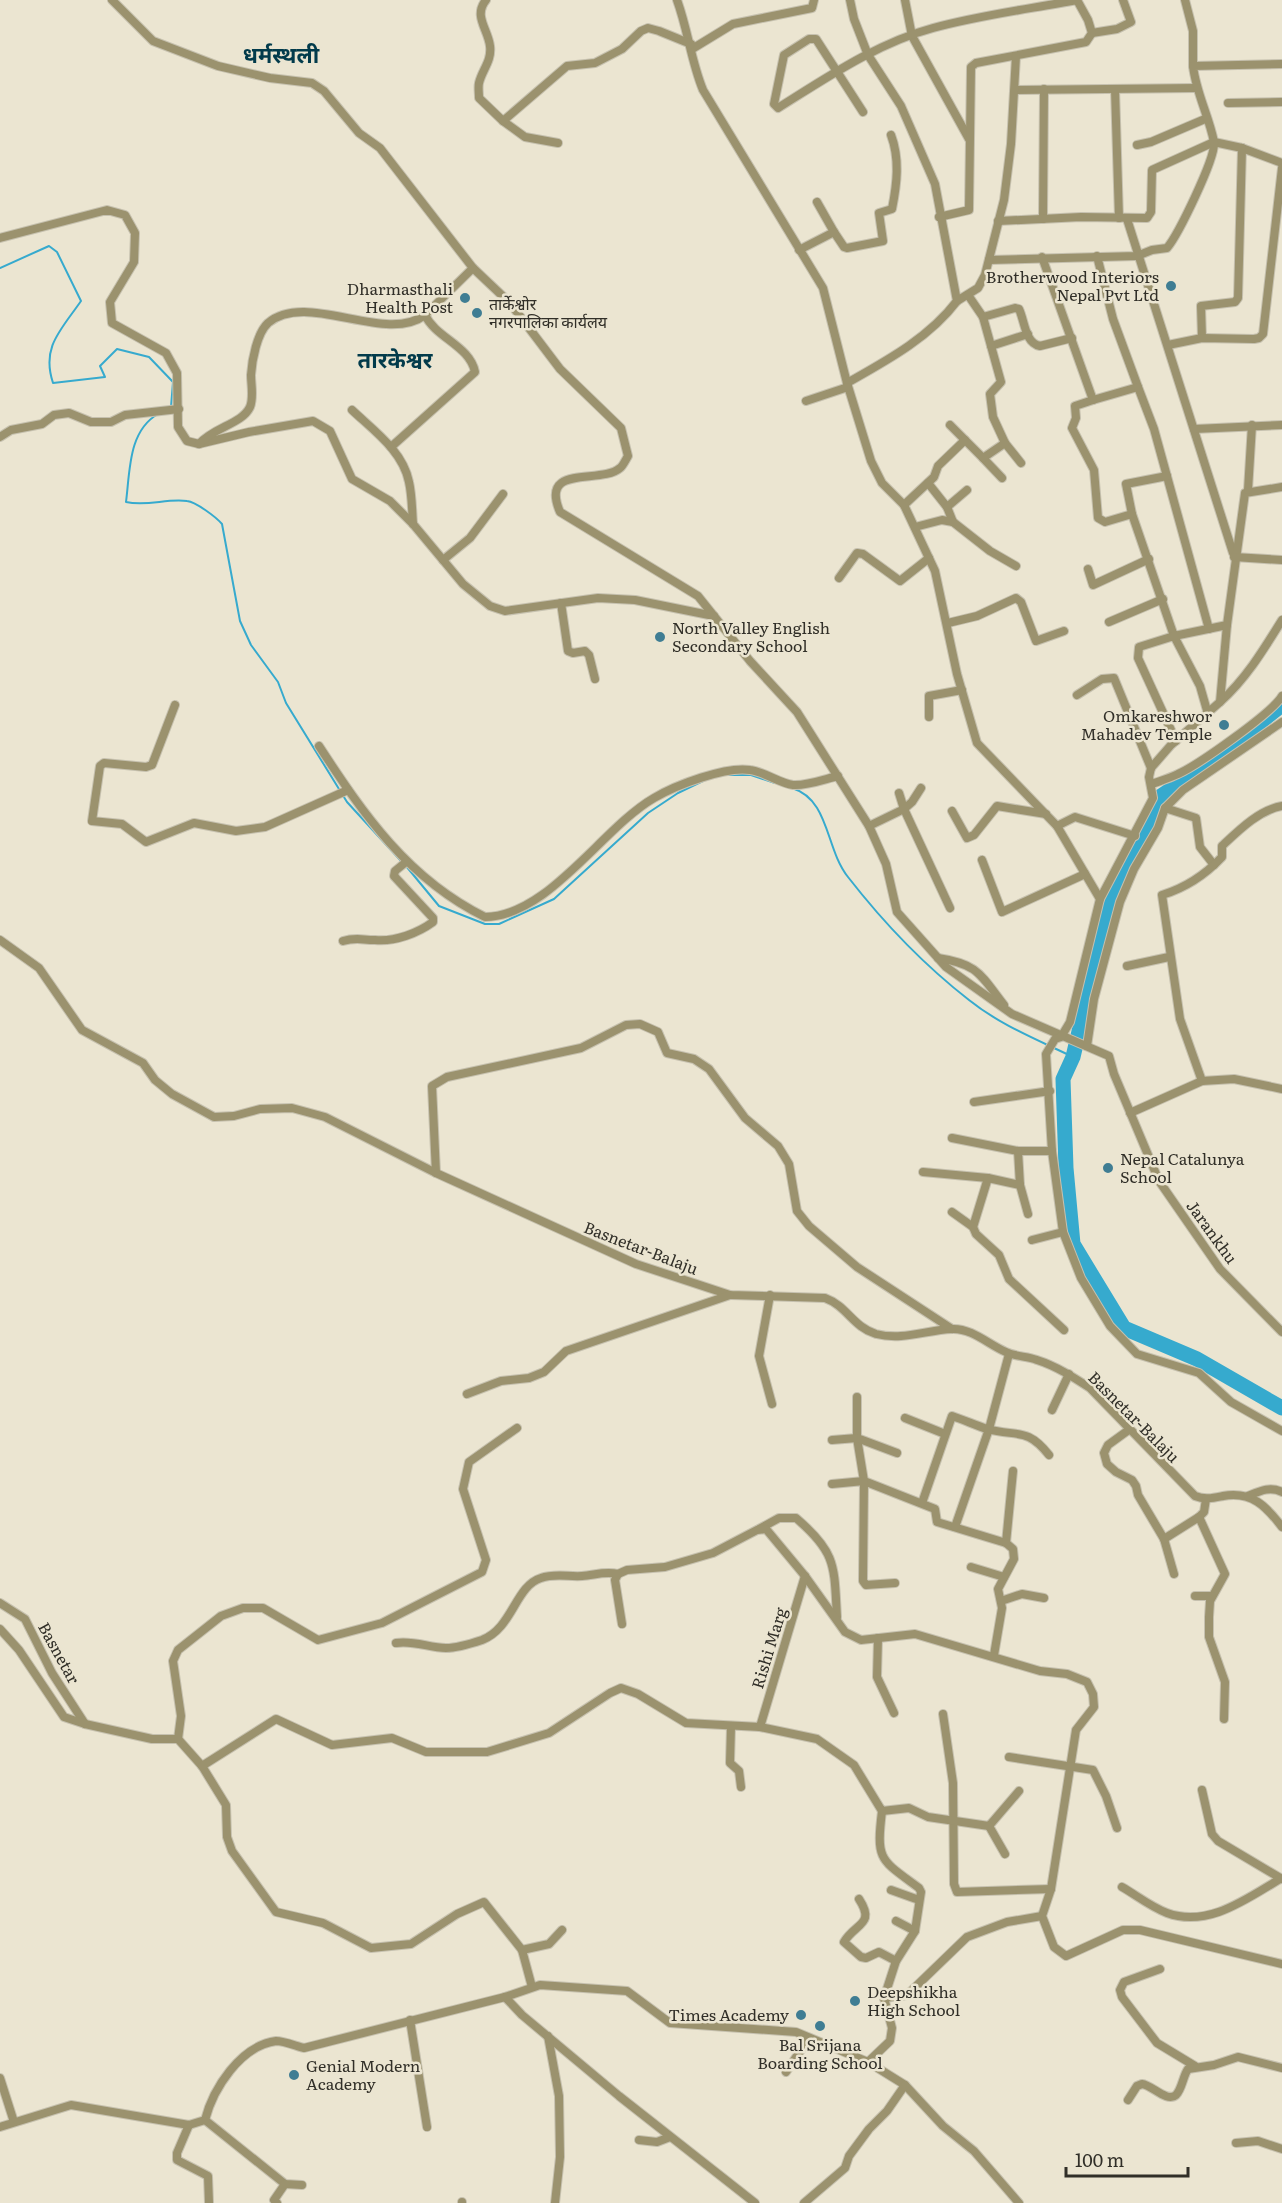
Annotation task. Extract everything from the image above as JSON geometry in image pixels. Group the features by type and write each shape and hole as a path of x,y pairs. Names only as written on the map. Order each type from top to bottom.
{"street":[{"path":"112,0 153,41 218,66 317,86 359,133 380,148 473,268 425,315 407,323 384,323 298,312 282,315 267,324 260,337 251,374 251,405 245,415 208,433 199,444"},
{"path":"486,0 480,18 490,46 489,61 479,83 479,98 502,121 525,137 558,143"},
{"path":"677,0 691,47 694,69 703,90 823,288 847,385 871,461 882,483 904,505 929,558 948,623 962,690 977,743 1057,826 1100,899"},
{"path":"691,47 733,24 812,8 814,0"},
{"path":"850,0 854,19 868,55 901,106 935,183 939,216 957,301"},
{"path":"904,0 912,36 970,140"},
{"path":"863,112 835,72 816,39 809,39 784,55 776,106 778,108 835,72 868,55 932,28 1077,0 1086,14 1092,33"},
{"path":"939,216 969,210 971,67 976,63 1086,42 1092,33 1117,29 1131,22 1123,0"},
{"path":"989,260 1137,256 1152,250 1167,248 1171,244 1206,172 1212,157 1214,142 1196,88 1193,31 1185,0"},
{"path":"502,121 567,66 596,63 622,49 641,31 648,28 691,47"},
{"path":"806,401 847,385 891,358 931,329 957,301 978,288 989,260 1009,164 1016,56"},
{"path":"1194,66 1282,64"},
{"path":"1014,90 1196,88"},
{"path":"1043,219 1044,89"},
{"path":"1115,89 1123,219 1168,345 1234,557"},
{"path":"1228,103 1282,102"},
{"path":"1137,145 1151,142 1205,119"},
{"path":"818,201 834,232 847,248 883,241 879,213 892,209 896,191 896,150 891,135"},
{"path":"998,221 1147,218 1150,215 1152,170 1214,142 1242,148 1282,163"},
{"path":"1202,338 1201,306 1235,302 1238,298 1242,148"},
{"path":"1168,345 1202,338 1254,339 1263,334 1282,168"},
{"path":"0,238 107,210 125,215 135,233 134,262 110,302 112,323 166,354 177,374 178,427 187,441 199,444 249,432 313,421 330,431 352,478 390,501 413,524 463,584 490,606 505,610 598,598 635,600 714,616"},
{"path":"799,250 834,232"},
{"path":"1097,256 1113,319 1154,429 1209,629"},
{"path":"1042,257 1093,400"},
{"name":"Jarankhu","path":"473,268 510,303 560,369 621,428 628,456 620,468 610,473 564,480 557,489 555,501 560,512 698,596 797,712 869,826 886,864 897,912 946,967 1008,1011 1058,1038 1087,1046 1109,1056 1159,1181 1220,1269 1282,1332"},
{"path":"968,296 983,317 1001,382 990,394 993,417 1005,443 1022,463"},
{"path":"983,317 1019,309 1031,341 1040,346 1072,338"},
{"path":"391,447 475,372 473,365 462,350 430,327 425,315"},
{"path":"991,346 1028,334"},
{"path":"1132,514 1105,522 1098,518 1094,470 1072,428 1077,418 1075,406 1138,387"},
{"path":"0,437 11,430 42,424 54,415 69,413 91,422 111,422 125,415 176,410"},
{"path":"352,410 391,447 409,480 413,524"},
{"path":"950,425 1002,478"},
{"path":"1220,702 1234,557 1245,493 1248,490 1252,425"},
{"path":"1194,429 1282,425"},
{"path":"904,505 934,477 941,462 965,440"},
{"path":"982,458 1005,443"},
{"path":"1167,476 1126,484 1132,514 1174,636 1200,686 1208,714"},
{"path":"928,483 946,507 953,522 990,551 1016,566"},
{"path":"1248,490 1266,491 1282,487"},
{"path":"946,507 967,490"},
{"path":"443,560 470,538 503,494"},
{"path":"915,527 942,520 953,522"},
{"path":"839,578 857,553 863,554 900,581 929,558"},
{"path":"1234,557 1282,560"},
{"path":"1088,569 1093,585 1149,559"},
{"path":"948,623 977,616 1016,598 1021,602 1036,641 1064,631"},
{"path":"1109,622 1163,599"},
{"path":"561,603 568,651 573,653 585,651 589,655 595,679"},
{"path":"1282,620 1258,658 1232,692 1176,741 1151,768 1149,777 1153,798 1100,899 1070,1022 1046,1054 1052,1151 1064,1232 1081,1278 1110,1326 1137,1354 1199,1373 1232,1402 1282,1431"},
{"path":"1176,741 1137,652 1139,647 1174,636 1227,625"},
{"path":"1077,695 1102,679 1114,678 1151,768"},
{"path":"928,717 929,696 962,690"},
{"path":"1152,784 1179,774 1203,758 1252,723 1282,696"},
{"path":"175,705 152,765 146,768 104,763 100,766 92,821 122,824 146,842 194,823 236,831 265,828 320,805 348,790"},
{"path":"1087,1046 1094,999 1120,902 1134,869 1158,828 1165,808 1183,790 1282,722"},
{"path":"319,746 363,813 406,862 424,878 485,917 493,917 552,888 573,871 597,844 656,797 731,770 750,770 791,784 838,776"},
{"path":"869,826 904,809 912,802 921,788"},
{"path":"899,793 904,809 950,908"},
{"path":"952,811 967,838 974,835 997,806 1046,814"},
{"path":"1202,1081 1180,1019 1169,957 1169,930 1162,895 1178,890 1214,865 1222,857 1222,846 1241,828 1270,808 1282,806"},
{"path":"1165,808 1196,818 1200,847 1214,865"},
{"path":"1057,826 1075,817 1135,836"},
{"path":"982,860 1002,912 1085,874"},
{"path":"343,941 355,937 378,941 407,935 420,932 433,922 433,918 396,879 395,871 406,862"},
{"name":"Basnetar-Balaju","path":"0,940 39,968 82,1030 143,1063 155,1080 192,1106 214,1117 234,1116 260,1109 292,1108 325,1117 436,1173 636,1264 730,1295 825,1298 839,1303 855,1323 873,1333 898,1338 952,1329 965,1330 1009,1354 1037,1359 1069,1374 1090,1388 1191,1493 1206,1499"},
{"path":"1127,966 1169,957"},
{"path":"938,958 963,962 979,973 1008,1011"},
{"path":"436,1173 432,1086 447,1077 580,1048 626,1025 640,1024 658,1032 667,1053 694,1059 709,1069 745,1118 778,1146 789,1164 797,1211 809,1226 857,1267 952,1329"},
{"path":"1130,1113 1202,1081 1234,1079 1282,1089"},
{"path":"974,1102 1050,1091"},
{"path":"952,1138 1018,1151 1052,1151"},
{"path":"1018,1151 1020,1185 1028,1214"},
{"path":"923,1172 988,1178 1020,1185"},
{"path":"973,1227 988,1178"},
{"path":"952,1212 973,1227 976,1234 999,1255 1009,1279 1064,1330"},
{"path":"1032,1240 1064,1232"},
{"path":"466,1394 501,1381 529,1378 544,1372 566,1351 730,1295"},
{"path":"770,1295 759,1356 772,1404"},
{"path":"955,1527 989,1429 1009,1354"},
{"path":"1052,1410 1069,1374"},
{"path":"858,1397 857,1438 864,1481 863,1581 866,1585 895,1583"},
{"path":"922,1503 952,1416 989,1429 1021,1433 1040,1443 1049,1455"},
{"path":"905,1418 945,1434"},
{"path":"178,1739 181,1716 173,1661 178,1650 220,1616 243,1608 263,1608 318,1640 382,1623 482,1572 486,1560 463,1489 469,1462 517,1428"},
{"path":"1130,1430 1108,1445 1104,1453 1107,1464 1116,1472 1132,1480 1164,1539 1174,1574"},
{"path":"832,1440 857,1438 897,1453"},
{"path":"1006,1543 1013,1471"},
{"path":"832,1484 864,1481 935,1509 937,1522 1006,1543 1013,1549 1014,1558 998,1589 1001,1601 994,1656"},
{"path":"1248,1496 1262,1490 1275,1489 1282,1492"},
{"path":"1164,1539 1200,1517 1204,1512 1206,1499 1228,1495 1248,1496 1265,1505 1282,1527"},
{"path":"1200,1517 1217,1557 1225,1568 1225,1574 1212,1596 1209,1637 1225,1682 1224,1719"},
{"path":"396,1643 422,1642 446,1648 482,1640 501,1629 526,1589 538,1578 554,1575 582,1576 606,1572 618,1574 665,1567 712,1553 779,1518 796,1518 811,1530 827,1549 834,1572 837,1618"},
{"path":"757,1530 766,1529 805,1576 845,1632 861,1640 915,1634 1040,1671 1067,1674 1087,1682 1094,1694 1094,1707 1076,1730 1051,1889 1042,1916 1054,1947 1066,1956 1123,1930 1140,1930 1282,1964"},
{"path":"971,1567 1004,1577"},
{"path":"618,1574 615,1580 622,1624"},
{"name":"Rishi Marg","path":"760,1727 805,1576"},
{"path":"1001,1601 1022,1594 1044,1598"},
{"path":"1196,1596 1212,1596"},
{"name":"Basnetar","path":"0,1603 25,1619 52,1673 85,1724"},
{"path":"0,1629 19,1650 64,1717 152,1739 178,1739 202,1766 226,1805 227,1837 232,1851 276,1912 323,1923 371,1948 411,1944 457,1914 484,1902 522,1950 532,1988"},
{"path":"878,1638 877,1677 894,1713"},
{"path":"202,1766 276,1719 332,1746 392,1738 426,1752 487,1752 549,1733 610,1693 621,1689 638,1694 686,1723 760,1727 816,1738 854,1765 882,1811 878,1844 886,1863 919,1888 915,1931 896,1961 884,1998 892,2028 890,2041 868,2062"},
{"path":"943,1714 953,1783 954,1884 957,1892 1051,1889"},
{"path":"731,1726 730,1763 739,1771 741,1787"},
{"path":"1009,1757 1093,1770 1106,1796 1117,1828"},
{"path":"1122,1887 1167,1913 1186,1916 1214,1914 1238,1905 1281,1879 1218,1841 1212,1834 1202,1790"},
{"path":"988,1826 1019,1791"},
{"path":"882,1811 909,1808 928,1817 988,1826"},
{"path":"988,1826 1005,1854"},
{"path":"891,1890 919,1899"},
{"path":"859,1899 866,1914 865,1920 844,1942 861,1957 866,1958 879,1952 896,1961"},
{"path":"884,1998 907,1995 968,1937 1007,1922 1042,1916"},
{"path":"896,1921 915,1931"},
{"path":"522,1950 549,1944 562,1930"},
{"path":"1160,1969 1124,1982 1120,1990 1122,1997 1157,2043 1195,2066"},
{"path":"205,2120 219,2084 235,2065 257,2049 277,2041 304,2048 505,1997 540,1985 627,1991 670,2023 796,2032 868,2062 904,2085 944,2126 974,2151 1019,2203"},
{"path":"505,1997 522,2015 670,2137 756,2203"},
{"path":"410,2020 427,2127"},
{"path":"548,2036 559,2096 560,2157 555,2203"},
{"path":"786,2072 808,2038"},
{"path":"1128,2100 1142,2084 1173,2097 1178,2094 1188,2069 1195,2066 1214,2065 1238,2057 1282,2068"},
{"path":"0,2078 14,2122"},
{"path":"804,2203 841,2172 869,2129 887,2111 904,2085"},
{"path":"0,2127 71,2105 189,2125 205,2120"},
{"path":"205,2120 285,2184 302,2185"},
{"path":"189,2125 177,2153 177,2160 208,2176 209,2203"},
{"path":"639,2140 657,2142 670,2137"},
{"path":"1236,2143 1258,2141 1282,2149"},
{"path":"277,2203 274,2200 285,2184"}],"waterway":[{"path":"0,268 49,246 57,252 81,301 60,330 51,349 50,370 53,383 105,377 100,366 117,349 149,357 173,382 171,407"},
{"path":"158,414 148,421 136,441 130,465 126,502 142,504 187,501 206,510 222,524 240,621 251,645 278,682 286,703 347,802 402,862"},
{"path":"1282,705 1204,767 1161,796 1110,899 1073,1057 1063,1079 1066,1168 1073,1244 1124,1328 1197,1359 1282,1408"},
{"path":"725,775 751,775 775,783"},
{"path":"406,866 439,906 485,924 499,924 554,899 648,813 678,793 705,780"},
{"path":"792,788 804,794 814,803 848,877 920,958 952,987 993,1017 1073,1057"}],"place":[{"name":"Brotherwood Interiors Nepal Pvt Ltd","path":"1171,286"},
{"name":"Dharmasthali Health Post","path":"465,298"},
{"name":"तार्केश्वोर नगरपालिका कार्यलय","path":"477,313"},
{"name":"North Valley English Secondary School","path":"660,637"},
{"name":"Omkareshwor Mahadev Temple","path":"1224,725"},
{"name":"Nepal Catalunya School","path":"1108,1168"},
{"name":"Deepshikha High School","path":"855,2001"},
{"name":"Times Academy","path":"801,2015"},
{"name":"Bal Srijana Boarding School","path":"820,2026"},
{"name":"Genial Modern Academy","path":"294,2075"}],"district":[{"name":"धर्मस्थली","path":"281,55"},
{"name":"तारकेश्वर","path":"395,360"}]}
